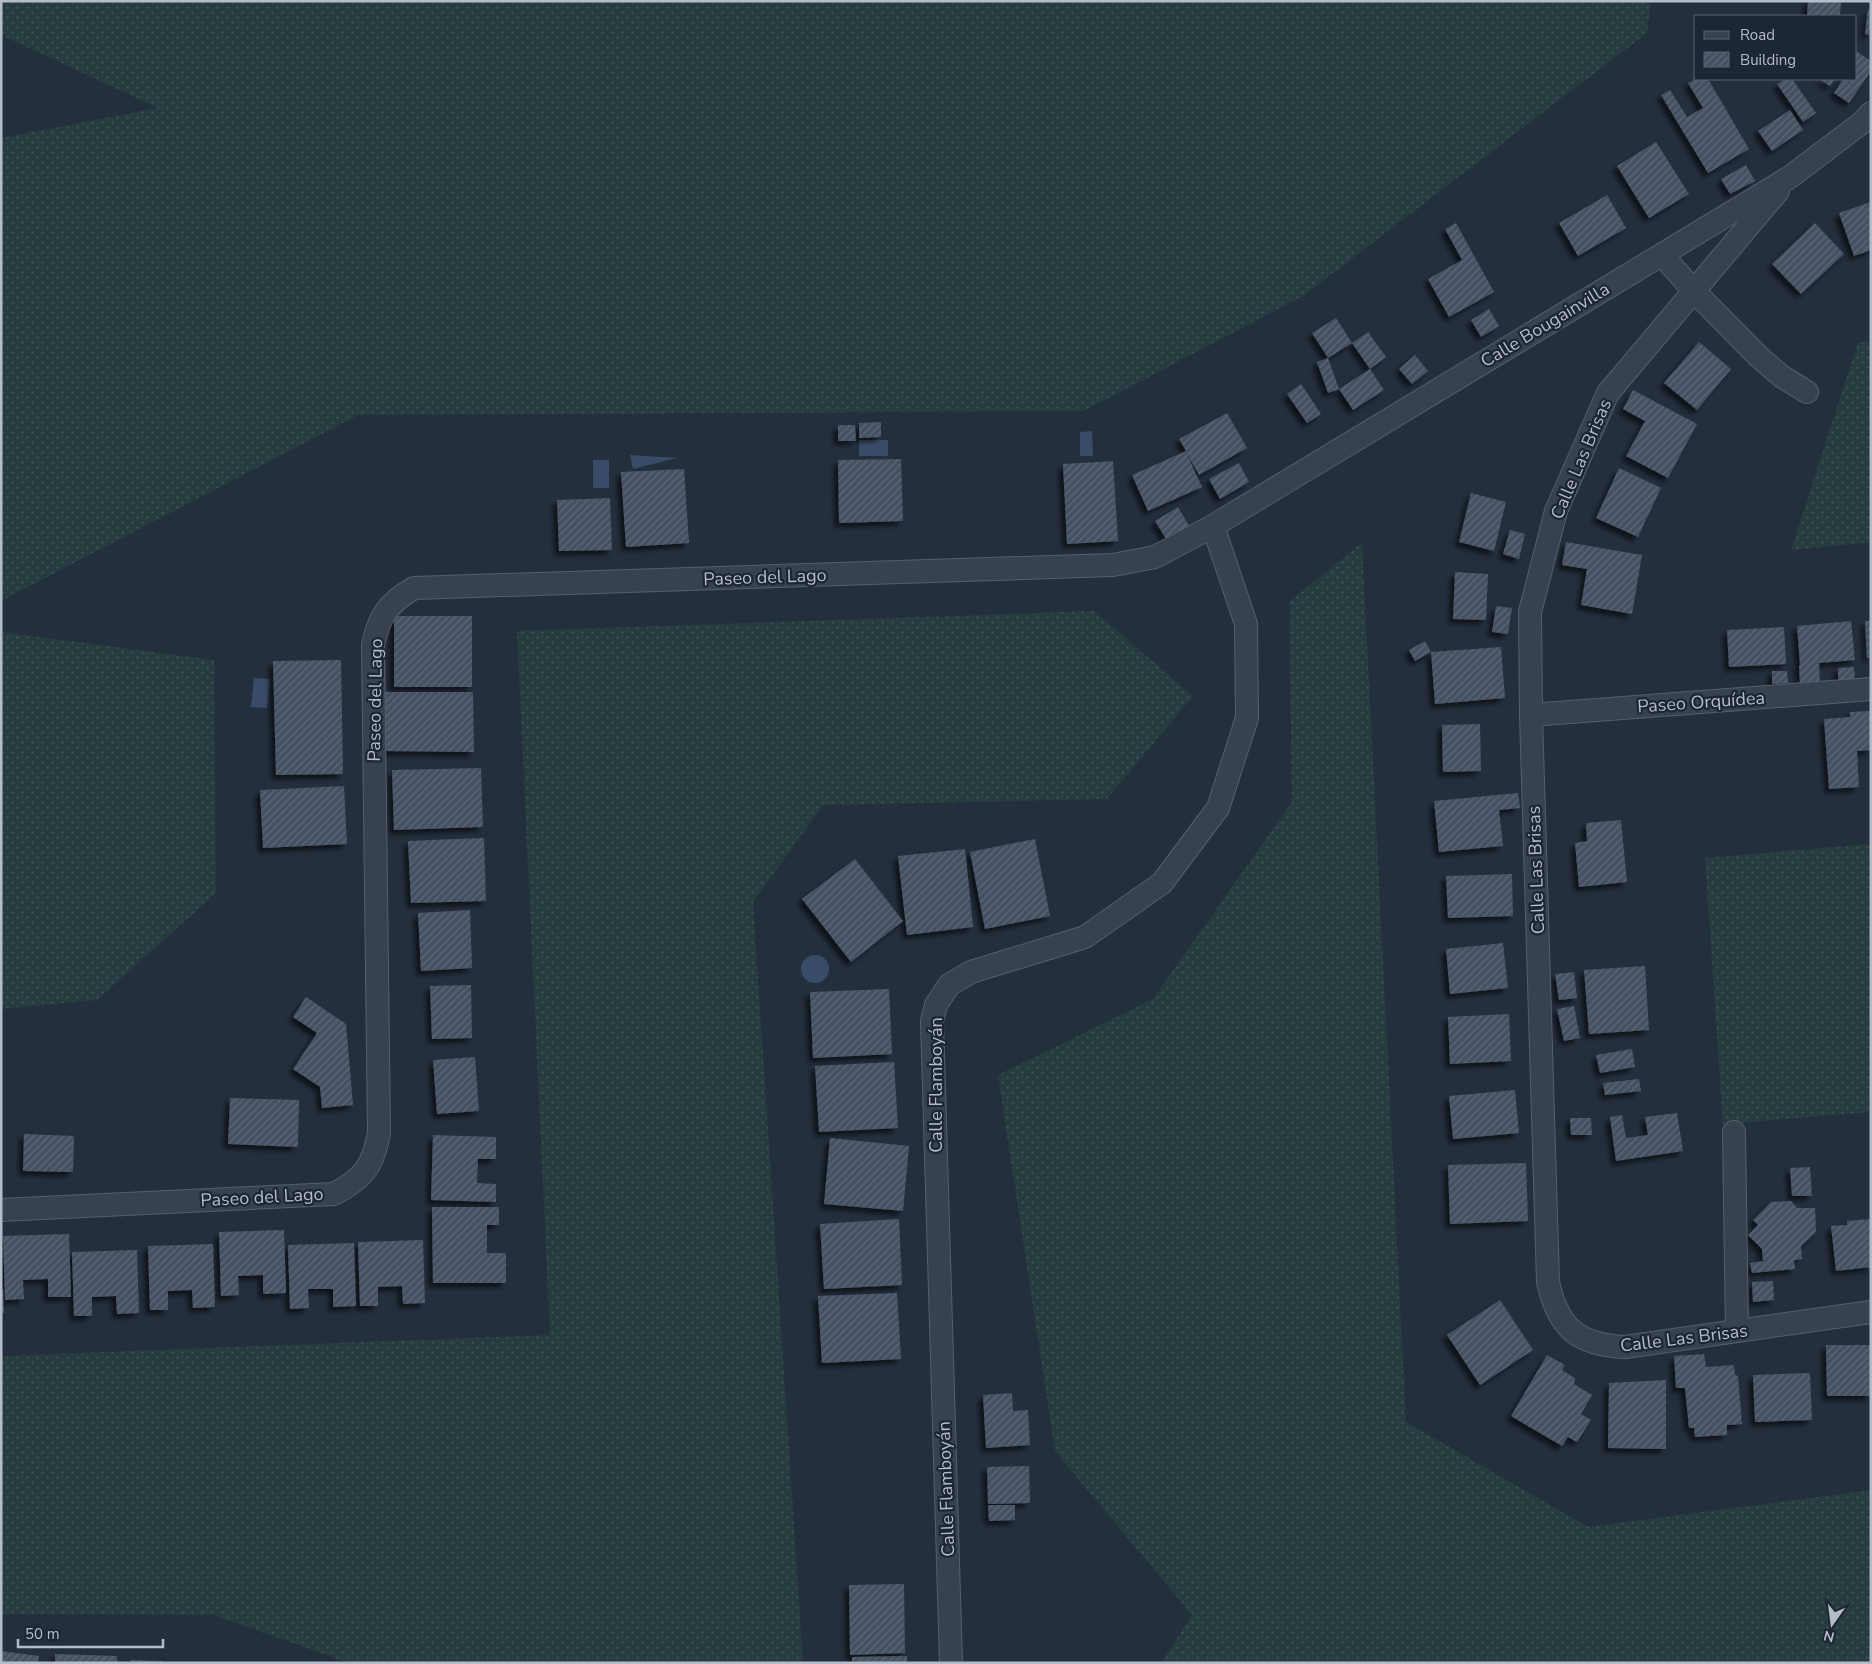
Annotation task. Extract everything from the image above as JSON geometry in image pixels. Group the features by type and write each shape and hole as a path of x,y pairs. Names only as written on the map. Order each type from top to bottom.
{"street":[{"name":"Calle Bougainvilla","path":"1213,526 1790,177 1864,121 1871,113"},
{"name":"Calle Las Brisas","path":"1790,177 1608,393 1556,511 1530,612 1530,715 1548,1282 1552,1304 1564,1323 1581,1338 1602,1346 1625,1347 1871,1312"},
{"path":"1662,254 1694,291 1759,357 1781,376 1807,392"},
{"name":"Paseo del Lago","path":"1,1210 334,1194 352,1184 366,1170 375,1152 379,1133 373,645 376,627 385,611 398,598 414,588 1113,565 1155,557 1213,526"},
{"name":"Calle Flamboyán","path":"951,1663 932,1021 936,1005 949,985 971,972 1085,936 1162,883 1218,808 1247,718 1246,624 1213,526"},
{"name":"Paseo Orquídea","path":"1530,715 1871,689"},
{"path":"1734,1132 1737,1331"}],"green space":[{"path":"1,1 1651,1 1647,33 1303,296 1084,411 358,415 1,601 1,138 158,108 1,35"},
{"path":"1871,341 1871,542 1791,550 1858,343"},
{"path":"1362,543 1406,1422 1588,1527 1871,1490 1871,1663 1161,1663 1192,1615 1055,1451 998,1075 1153,999 1292,802 1289,602"},
{"path":"1094,611 1193,696 1107,799 823,805 753,902 803,1663 349,1663 214,1615 1,1614 1,1356 550,1335 517,631"},
{"path":"1,632 214,660 216,893 97,1000 1,1009"},
{"path":"1871,844 1871,1112 1723,1124 1705,858"}],"water":[{"path":"1092,431 1093,456 1080,456 1080,432"},
{"path":"859,440 888,440 888,456 859,456"},
{"path":"630,455 677,458 633,469"},
{"path":"593,460 609,460 609,488 593,488"},
{"path":"254,678 270,679 267,708 251,707"},
{"path":"815,955 825,959 829,969 825,979 815,983 805,979 801,969 805,959"}],"building":[{"path":"1808,1 1841,1 1840,15 1807,15"},
{"path":"1868,9 1871,10 1871,35 1865,34"},
{"path":"1857,52 1871,61 1871,71 1849,103 1834,93 1842,80 1857,80"},
{"path":"1694,80 1709,80 1749,149 1708,173 1661,95 1670,90 1687,117 1703,108 1688,83"},
{"path":"1784,80 1793,80 1816,113 1803,122 1777,84"},
{"path":"1821,80 1834,80 1830,86"},
{"path":"1790,110 1803,130 1772,151 1758,131"},
{"path":"1656,142 1689,194 1649,218 1617,166"},
{"path":"1746,165 1755,181 1730,194 1721,179"},
{"path":"1607,195 1626,228 1578,256 1559,223"},
{"path":"1871,202 1871,250 1854,256 1839,213"},
{"path":"1456,223 1494,292 1449,317 1428,279 1462,260 1445,229"},
{"path":"1815,223 1844,254 1801,294 1772,264"},
{"path":"1489,309 1499,326 1481,337 1471,320"},
{"path":"1336,318 1352,343 1328,358 1312,333"},
{"path":"1368,332 1386,357 1370,369 1352,343"},
{"path":"1699,342 1731,369 1697,410 1664,383"},
{"path":"1415,355 1428,371 1412,384 1399,369"},
{"path":"1328,358 1339,389 1328,393 1317,362"},
{"path":"1370,369 1384,390 1353,410 1339,389"},
{"path":"1301,384 1321,414 1307,423 1287,394"},
{"path":"1633,390 1697,424 1668,478 1626,456 1645,421 1623,409"},
{"path":"1227,413 1247,448 1199,475 1187,454 1202,487 1148,511 1132,475 1186,451 1179,439"},
{"path":"881,422 881,437 859,438 859,423"},
{"path":"838,425 855,425 856,441 838,441"},
{"path":"901,459 903,521 839,523 838,460"},
{"path":"1113,461 1118,541 1067,544 1063,464"},
{"path":"1239,463 1249,482 1220,499 1209,479"},
{"path":"1619,468 1661,488 1638,537 1596,518"},
{"path":"684,469 689,543 626,547 621,472"},
{"path":"1471,493 1506,502 1494,551 1459,542"},
{"path":"610,498 612,550 559,551 557,500"},
{"path":"1178,507 1189,526 1166,539 1155,521"},
{"path":"1510,530 1525,534 1519,559 1503,554"},
{"path":"1566,542 1642,555 1632,614 1581,605 1587,569 1562,565"},
{"path":"1455,572 1488,574 1486,620 1453,619"},
{"path":"1496,606 1512,608 1508,634 1492,632"},
{"path":"394,616 472,616 472,687 394,687"},
{"path":"1851,621 1855,660 1819,663 1820,683 1800,684 1797,626"},
{"path":"1865,621 1871,621 1871,658 1867,658"},
{"path":"1784,627 1786,664 1729,667 1727,630"},
{"path":"1425,641 1431,652 1415,661 1409,650"},
{"path":"1501,647 1505,698 1435,704 1431,652"},
{"path":"341,660 343,774 276,775 273,661"},
{"path":"1854,667 1855,680 1838,681 1838,668"},
{"path":"1772,671 1787,671 1788,683 1772,684"},
{"path":"385,692 473,692 474,752 385,751"},
{"path":"1871,711 1871,750 1857,751 1859,787 1829,789 1824,719 1850,717 1850,712"},
{"path":"1480,724 1481,771 1443,772 1442,725"},
{"path":"481,768 483,827 394,830 392,770"},
{"path":"344,786 347,844 263,848 260,790"},
{"path":"1518,793 1520,808 1499,810 1503,846 1439,852 1434,801"},
{"path":"1621,820 1627,882 1579,887 1575,843 1587,841 1586,823"},
{"path":"484,838 486,901 411,903 408,841"},
{"path":"1035,839 1050,916 985,929 970,852"},
{"path":"965,849 973,927 907,935 898,856"},
{"path":"855,859 903,921 851,962 802,899"},
{"path":"1512,874 1513,916 1448,918 1446,876"},
{"path":"470,910 472,968 421,971 418,913"},
{"path":"1503,943 1508,988 1450,994 1446,949"},
{"path":"1645,966 1649,1030 1589,1034 1584,970"},
{"path":"1574,972 1577,998 1559,1000 1555,974"},
{"path":"471,985 472,1038 432,1039 430,986"},
{"path":"889,989 892,1054 813,1058 810,992"},
{"path":"306,997 346,1024 353,1105 322,1108 320,1087 293,1069 317,1033 293,1017"},
{"path":"1574,1006 1580,1038 1564,1041 1557,1009"},
{"path":"1509,1014 1511,1061 1450,1064 1448,1017"},
{"path":"1632,1049 1635,1067 1600,1073 1596,1055"},
{"path":"475,1057 479,1111 437,1114 433,1060"},
{"path":"894,1062 898,1128 819,1132 815,1066"},
{"path":"1639,1079 1641,1091 1605,1095 1603,1083"},
{"path":"1515,1090 1519,1133 1453,1139 1449,1096"},
{"path":"230,1098 299,1100 298,1147 228,1144"},
{"path":"1677,1113 1683,1151 1616,1161 1610,1117 1622,1115 1626,1138 1648,1135 1645,1117"},
{"path":"1570,1118 1591,1118 1592,1135 1571,1135"},
{"path":"24,1134 74,1136 73,1172 23,1171"},
{"path":"433,1135 496,1137 496,1159 478,1159 477,1183 496,1184 496,1202 431,1200"},
{"path":"830,1138 909,1146 903,1211 824,1204"},
{"path":"1526,1163 1528,1221 1450,1224 1448,1165"},
{"path":"1810,1167 1812,1196 1792,1196 1790,1168"},
{"path":"1791,1201 1797,1208 1815,1208 1816,1232 1801,1246 1802,1259 1794,1260 1795,1269 1752,1273 1750,1263 1763,1261 1762,1249 1748,1235 1758,1225 1753,1220 1771,1202"},
{"path":"432,1207 499,1207 499,1225 487,1225 487,1253 506,1253 506,1283 433,1283"},
{"path":"899,1219 902,1285 824,1289 820,1224"},
{"path":"1870,1219 1871,1267 1836,1271 1831,1226 1847,1225 1847,1221"},
{"path":"284,1230 286,1293 263,1294 263,1275 238,1276 239,1295 221,1296 219,1232"},
{"path":"69,1234 71,1297 48,1297 48,1279 23,1280 24,1299 5,1300 3,1236"},
{"path":"423,1240 425,1303 403,1304 402,1286 378,1287 378,1306 360,1306 358,1242"},
{"path":"354,1243 356,1306 333,1307 333,1289 308,1289 309,1308 290,1309 288,1245"},
{"path":"213,1244 215,1307 193,1308 192,1290 168,1291 168,1310 150,1310 148,1246"},
{"path":"137,1250 139,1313 117,1314 116,1296 92,1297 92,1316 74,1316 72,1252"},
{"path":"1773,1281 1774,1300 1753,1302 1752,1282"},
{"path":"1,1289 3,1289 4,1313 1,1313"},
{"path":"897,1293 901,1359 822,1363 818,1296"},
{"path":"1500,1300 1533,1350 1480,1385 1447,1335"},
{"path":"1826,1345 1871,1345 1871,1396 1827,1396"},
{"path":"1704,1354 1706,1367 1734,1365 1735,1375 1738,1376 1742,1424 1727,1425 1727,1435 1695,1437 1694,1428 1689,1428 1685,1388 1676,1388 1674,1356"},
{"path":"1547,1355 1565,1365 1562,1370 1575,1378 1574,1384 1592,1395 1581,1414 1591,1420 1577,1442 1568,1437 1562,1446 1511,1416"},
{"path":"1810,1373 1812,1420 1755,1422 1753,1375"},
{"path":"1666,1380 1666,1449 1608,1448 1609,1383"},
{"path":"1012,1393 1013,1411 1028,1410 1030,1445 986,1448 983,1395"},
{"path":"1029,1466 1030,1503 988,1504 987,1467"},
{"path":"988,1505 1015,1505 1015,1520 989,1521"},
{"path":"904,1584 905,1653 850,1655 849,1585"},
{"path":"1,1651 39,1656 38,1663 1,1663"},
{"path":"55,1654 117,1656 117,1663 55,1663"},
{"path":"907,1656 907,1663 852,1663 852,1657"},
{"path":"131,1660 163,1661 163,1663 131,1663"}]}
